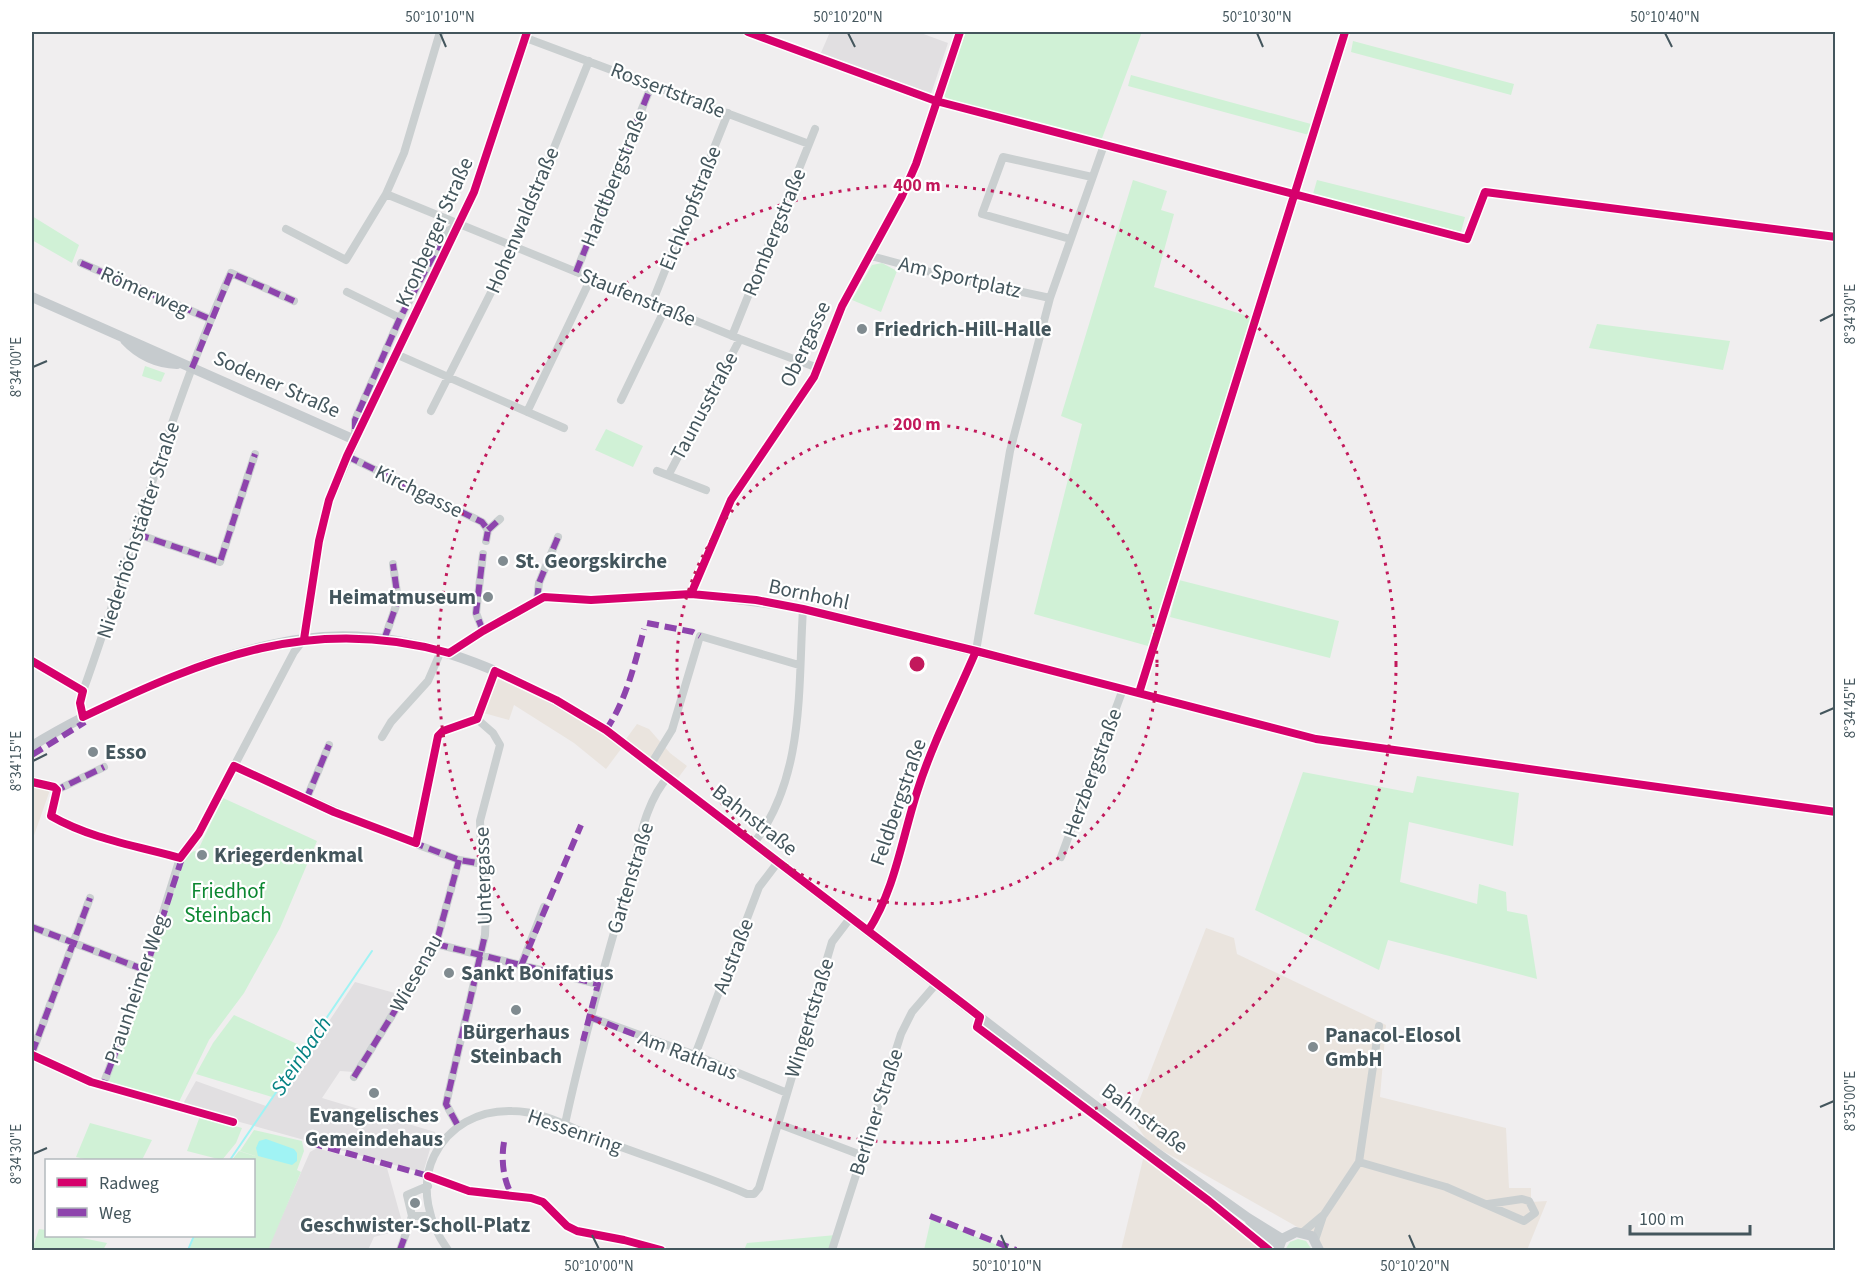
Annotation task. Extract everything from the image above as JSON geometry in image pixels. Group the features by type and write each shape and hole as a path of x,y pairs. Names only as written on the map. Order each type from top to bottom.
{"main road":[{"name":"Sodener Straße","path":"32,297 356,440"},
{"path":"304,639 319,541 329,500 356,440"},
{"name":"Bahnstraße","path":"32,746 83,717 198,667 304,639 343,637 384,640 445,652 495,671 587,718 669,776 1154,1151 1248,1218 1255,1228 1279,1246"},
{"path":"1279,1246 1289,1234 1303,1232 1317,1245"}],"street":[{"path":"285,229 346,260 386,194 407,146 440,32"},
{"name":"Obergasse","path":"691,594 739,486 808,388 819,368 842,306 871,256 916,164 960,32"},
{"name":"Kronberger Straße","path":"356,440 474,192 526,35"},
{"name":"Rossertstraße","path":"526,35 809,144"},
{"name":"Hohenwaldstraße","path":"431,411 514,247 589,61"},
{"name":"Hardtbergstraße","path":"576,272 652,84"},
{"name":"Eichkopfstraße","path":"652,303 728,113"},
{"name":"Rombergstraße","path":"736,337 815,129"},
{"name":"Feldbergstraße","path":"868,931 878,916 896,867 924,771 976,651 1010,451 1050,298 1104,145"},
{"path":"1070,239 982,214 1003,157 1092,177"},
{"name":"Kronberger Straße","path":"386,194 459,224"},
{"name":"Kronberger Straße","path":"356,440 355,420 400,318 446,232 459,224"},
{"name":"Staufenstraße","path":"459,224 665,309 819,368"},
{"name":"Am Sportplatz","path":"871,256 934,273 1050,298"},
{"name":"Römerweg","path":"81,262 210,319"},
{"name":"Niederhöchstädter Straße","path":"83,717 80,703 83,692 137,534 188,366 231,273 294,301"},
{"path":"527,412 591,278"},
{"name":"Kronberger Straße","path":"347,292 400,318"},
{"path":"621,400 665,309"},
{"name":"Taunusstraße","path":"669,474 736,337"},
{"path":"398,355 564,428"},
{"path":"137,534 220,562 255,454"},
{"name":"Kirchgasse","path":"347,456 482,522 488,530"},
{"name":"Taunusstraße","path":"657,471 706,490"},
{"path":"486,541 488,530 500,519"},
{"path":"537,600 539,583 558,537"},
{"path":"483,554 476,613 483,631"},
{"path":"384,640 398,600 393,564"},
{"name":"Bornhohl","path":"445,652 537,600 552,595 591,600 691,594 803,609 1169,701"},
{"path":"754,843 768,824 795,746 803,609"},
{"path":"651,764 672,730 700,636 799,665"},
{"name":"Praunheimer Weg","path":"103,1085 145,970 180,858 199,833 304,639"},
{"path":"382,737 391,722 428,681 445,652"},
{"path":"32,661 83,692"},
{"name":"Untergasse","path":"457,1124 446,1104 482,957 488,918 488,890 483,864 480,821 500,745 493,733 477,719 495,671"},
{"name":"Herzbergstraße","path":"1061,857 1123,689"},
{"path":"306,800 329,745"},
{"path":"234,766 306,800 459,860 483,864"},
{"path":"44,824 51,816 57,790 104,767"},
{"name":"Gartenstraße","path":"565,1124 598,984 654,795 669,776"},
{"path":"51,816 80,831 180,858"},
{"name":"Wiesenau","path":"354,1077 436,944 459,860"},
{"name":"Austraße","path":"695,1055 759,887 778,862"},
{"path":"32,1053 90,898"},
{"path":"521,966 544,907"},
{"name":"Wingertstraße","path":"754,1194 759,1188 779,1124 832,942 851,917"},
{"path":"32,927 145,970"},
{"path":"436,944 598,984"},
{"name":"Berliner Straße","path":"832,1251 901,1034 912,1012 937,983"},
{"name":"Am Rathaus","path":"590,1017 695,1055 699,1059 787,1093"},
{"path":"1303,1232 1323,1216 1359,1162 1379,1026"},
{"name":"Hessenring","path":"457,1124 509,1111 532,1113 747,1194 754,1194"},
{"path":"448,1251 430,1216 428,1186 434,1157 457,1124"},
{"path":"779,1124 861,1155"},
{"path":"1359,1162 1446,1187 1524,1221 1535,1213 1529,1201 1522,1199 1488,1204"},
{"path":"400,1251 412,1216 406,1196 420,1187 428,1186"},
{"path":"412,1216 430,1216"},
{"path":"1317,1245 1323,1216"}],"shaded area":[{"path":"830,32 918,32 948,43 930,97 820,55"},
{"path":"495,671 624,745 606,769 574,743 514,705 509,720 480,712"},
{"path":"637,724 649,729 670,753 687,766 678,778 626,739"},
{"path":"32,784 49,787 50,790 32,841"},
{"path":"1206,928 1234,938 1237,954 1386,1025 1380,1097 1506,1128 1509,1188 1531,1188 1531,1202 1547,1201 1527,1250 1322,1250 1299,1228 1149,1143 1132,1119"},
{"path":"355,982 402,995 354,1072 340,1071 322,1098 435,1132 423,1173 186,1107 184,1102 196,1081 266,1106 310,1050"},
{"path":"317,1148 387,1168 404,1229 374,1237 368,1250 267,1250 310,1152"},
{"path":"1145,1151 1265,1248 1266,1250 1121,1250"}],"green space":[{"path":"966,32 1142,32 1101,141 949,100 942,94"},
{"path":"1353,41 1514,84 1511,95 1351,52"},
{"path":"1131,75 1311,124 1309,135 1128,86"},
{"path":"1133,180 1167,191 1161,210 1174,214 1154,287 1251,317 1148,646 1034,614 1082,424 1061,416"},
{"path":"1317,180 1465,217 1461,232 1313,194"},
{"path":"32,216 79,245 72,263 32,240"},
{"path":"882,263 897,271 881,312 852,300 872,265"},
{"path":"1597,324 1730,341 1723,370 1589,348"},
{"path":"145,366 165,373 161,382 142,376"},
{"path":"606,429 643,446 633,467 595,450"},
{"path":"1179,580 1339,621 1330,658 1170,617"},
{"path":"1303,772 1413,793 1417,776 1519,793 1513,846 1409,822 1400,882 1477,904 1479,884 1506,892 1507,911 1527,915 1537,979 1388,940 1379,970 1255,910"},
{"name":"Friedhof Steinbach","path":"223,798 317,841 280,928 244,993 209,1040 177,1106 105,1083 182,859 194,851 197,852"},
{"path":"234,1015 306,1048 272,1097 196,1074 213,1043"},
{"path":"200,1116 242,1128 236,1143 223,1159 187,1151"},
{"path":"90,1123 152,1140 142,1159 76,1157"},
{"path":"254,1130 302,1141 304,1151 297,1170 301,1172 268,1250 189,1250 195,1237 255,1237 255,1159 233,1159 239,1151 261,1158 240,1151"},
{"path":"931,1219 1010,1250 924,1250"},
{"path":"39,1229 45,1230 45,1237 77,1237 107,1243 103,1250 32,1250"},
{"path":"836,1235 831,1250 744,1250 747,1243"},
{"path":"1298,1239 1306,1241 1312,1250 1285,1250 1290,1242"}],"water":[{"path":"266,1139 294,1149 297,1153 297,1161 292,1165 258,1156 256,1148 259,1141"}],"waterway":[{"name":"Steinbach","path":"231,1159 372,951"},
{"name":"Steinbach","path":"188,1250 194,1237"}],"marked path":[{"path":"576,272 652,84"},
{"path":"355,429 355,420 400,318 439,245"},
{"path":"81,263 210,319"},
{"path":"192,368 231,273 294,301"},
{"path":"137,534 220,562 255,454"},
{"path":"347,456 482,522 488,530 486,541"},
{"path":"488,530 500,519"},
{"path":"537,600 539,583 558,537"},
{"path":"483,554 476,613 483,631"},
{"path":"384,640 398,600 393,564"},
{"path":"647,623 693,632 700,636"},
{"path":"606,730 624,694 644,629"},
{"path":"32,755 85,722"},
{"path":"306,800 329,745"},
{"path":"56,794 57,790 104,767"},
{"path":"521,966 581,825"},
{"path":"412,842 459,860 483,864"},
{"path":"481,846 484,872"},
{"path":"97,1083 103,1085 138,993 183,855"},
{"path":"354,1077 436,944 459,860"},
{"path":"32,1053 90,898"},
{"path":"32,927 145,970"},
{"path":"457,1124 446,1104 485,935"},
{"path":"436,944 598,984 583,1041"},
{"path":"590,1017 636,1035"},
{"path":"504,1142 504,1169 512,1195"},
{"path":"311,1143 432,1177"},
{"path":"400,1250 412,1216"},
{"path":"930,1216 1016,1250"}],"cycle path":[{"path":"304,639 319,541 329,500 347,456 474,192 527,32"},
{"path":"748,32 936,101 1467,239 1485,192 1836,237"},
{"path":"691,594 731,500 814,377 842,306 902,196 916,164 960,32"},
{"path":"1139,693 1345,32"},
{"path":"32,661 83,691 80,703 83,717 173,677 261,648 305,641 351,638 399,642 449,653 544,597 591,600 691,594 756,600 803,609 1316,739 1836,812"},
{"path":"868,931 885,898 930,756 976,651"},
{"path":"32,782 54,787 57,790 51,816 66,824 114,841 180,858 199,833 234,766 334,812 416,843 438,736 443,731 477,719 495,671 556,700 606,730 966,1006 980,1017 977,1027 1209,1201 1269,1250"},
{"path":"32,1055 91,1082 233,1122"},
{"path":"428,1176 469,1191 531,1198 543,1202 567,1226 577,1231 661,1250"}],"place":[{"name":"Friedrich-Hill-Halle","path":"862,329"},
{"name":"St. Georgskirche","path":"503,561"},
{"name":"Heimatmuseum","path":"488,597"},
{"name":"Esso","path":"93,752"},
{"name":"Kriegerdenkmal","path":"202,855"},
{"name":"Sankt Bonifatius","path":"449,973"},
{"name":"Bürgerhaus Steinbach","path":"516,1010"},
{"name":"Panacol-Elosol GmbH","path":"1313,1047"},
{"name":"Evangelisches Gemeindehaus","path":"374,1093"},
{"name":"Geschwister-Scholl-Platz","path":"415,1203"}]}
